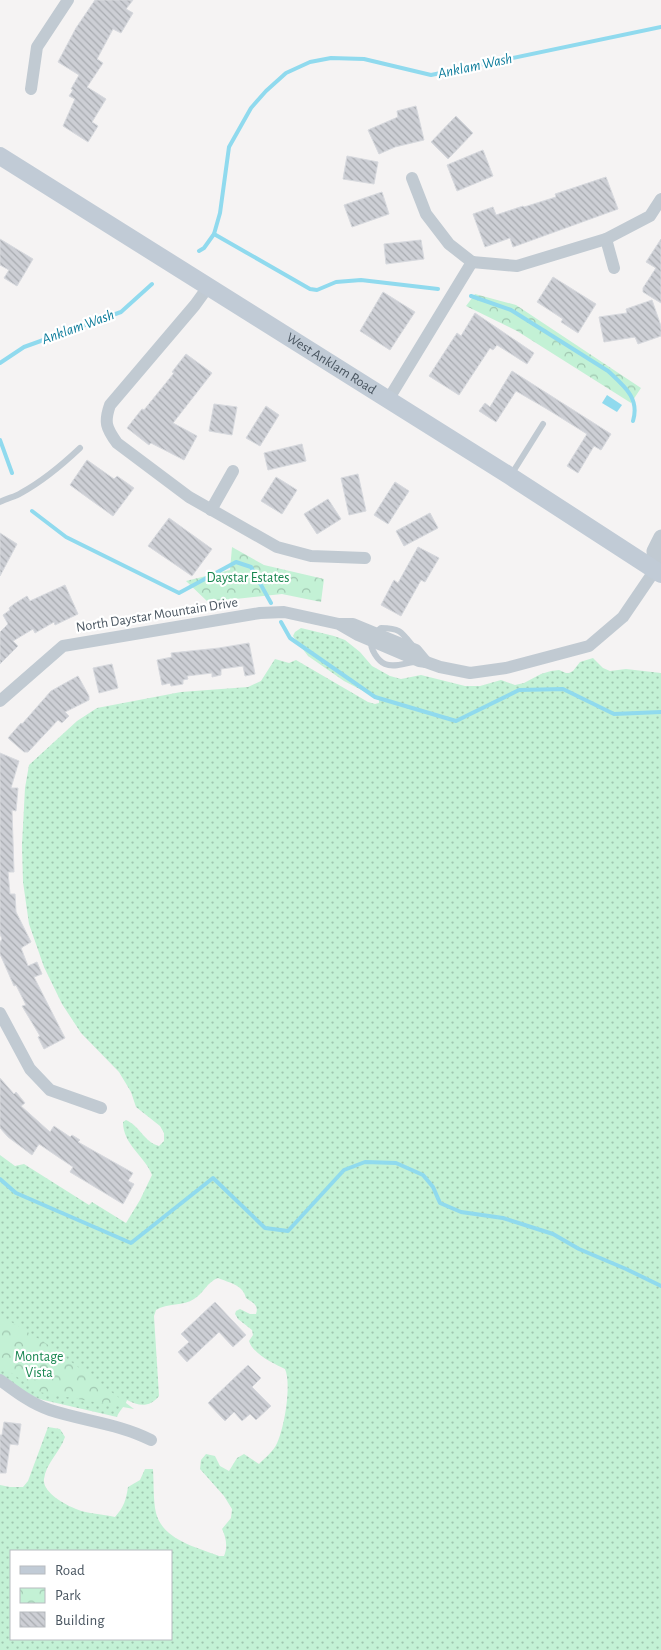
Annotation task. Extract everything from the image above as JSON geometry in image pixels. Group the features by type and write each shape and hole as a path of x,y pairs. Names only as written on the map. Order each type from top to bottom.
{"main road":[{"name":"West Anklam Road","path":"2,162 208,287 659,570"}],"street":[{"path":"31,89 37,47 68,0"},
{"path":"412,178 426,214 449,244 472,262 517,266 606,239 650,216 661,199"},
{"path":"606,239 614,268"},
{"path":"388,400 472,262"},
{"path":"208,287 110,405 101,425 117,443 189,496 264,541 291,552 311,556 365,558"},
{"path":"211,510 233,471"},
{"path":"659,570 654,551 661,537"},
{"name":"North Daystar Mountain Drive","path":"0,701 63,646 260,613 284,612 339,624 440,667 470,673 506,668 589,646 623,617 659,570"},
{"path":"0,1013 30,1069 50,1090 101,1108"},
{"path":"0,1380 22,1396 49,1410 136,1432 151,1440"}],"lane":[{"path":"510,476 543,424"},
{"path":"0,502 20,494 54,472 80,448"},
{"path":"373,637 381,628 394,628 404,634 421,658"}],"green space":[{"path":"475,294 516,305 641,388 631,403 517,331 466,306"},
{"name":"Daystar Estates","path":"232,547 264,565 324,579 321,602 282,594 208,602 186,581 230,570"},
{"path":"301,628 334,636 345,640 360,652 372,666 390,676 401,679 421,675 465,686 480,686 501,680 515,685 551,671 559,670 569,673 580,662 593,658 603,668 610,671 626,669 661,673 661,1650 0,1650 0,1485 23,1487 28,1481 48,1427 60,1429 65,1437 47,1468 44,1479 47,1489 55,1497 81,1511 115,1517 121,1510 128,1487 140,1480 145,1469 153,1469 156,1513 166,1530 191,1546 224,1556 226,1542 222,1529 231,1518 232,1509 224,1496 200,1469 201,1460 206,1454 215,1456 220,1466 229,1471 237,1458 244,1454 259,1464 273,1449 278,1440 286,1408 288,1386 285,1369 264,1358 251,1346 249,1341 253,1335 252,1330 238,1319 235,1314 240,1309 250,1314 256,1314 256,1306 246,1298 239,1287 218,1278 190,1301 165,1306 156,1310 154,1316 159,1396 148,1404 140,1405 127,1400 117,1417 39,1399 19,1389 0,1374 0,1155 15,1166 24,1164 89,1205 92,1202 126,1223 152,1175 145,1162 130,1144 123,1122 126,1120 131,1123 154,1144 159,1146 164,1141 164,1133 160,1126 136,1107 131,1092 119,1072 81,1033 62,1004 44,967 29,924 23,882 22,845 25,788 29,765 77,721 97,708 181,692 248,687 261,681 275,659 289,663 296,660 368,702 379,703 379,699 344,681 308,656 293,636"},
{"name":"Montage Vista","path":"0,1315 50,1346 134,1409 39,1392 4,1368 0,1364"}],"water":[{"path":"607,395 622,405 617,412 602,403"}],"building":[{"path":"95,0 133,0 126,9 133,13 121,33 113,29 97,59 103,63 87,87 106,99 92,122 98,126 88,142 63,126 75,99 69,96 73,90 71,89 79,75 58,62 76,28"},
{"path":"416,106 424,140 395,147 379,154 368,130 398,117 397,111"},
{"path":"456,116 473,133 448,159 431,142"},
{"path":"483,150 493,176 457,191 447,165"},
{"path":"347,156 378,162 374,184 343,179"},
{"path":"606,177 618,209 513,247 510,238 485,247 473,214 493,207 496,215 556,197 555,194"},
{"path":"382,192 389,214 352,227 344,205"},
{"path":"0,239 33,259 17,286 4,278 9,270 0,265"},
{"path":"661,239 661,303 643,292 643,288 656,268 646,262"},
{"path":"421,240 424,259 386,264 384,244"},
{"path":"553,277 596,304 578,333 561,322 563,319 537,302"},
{"path":"383,292 415,312 390,350 360,331"},
{"path":"652,300 661,326 661,336 638,344 635,337 604,342 599,317 627,313 626,309"},
{"path":"475,313 534,353 527,364 497,345 493,350 490,348 459,395 429,376 457,333 461,336"},
{"path":"186,354 212,373 173,423 197,436 184,460 151,443 149,445 127,428 174,373 172,372"},
{"path":"512,371 611,434 601,450 594,446 578,473 567,466 587,434 516,391 496,422 479,411 485,403 490,407"},
{"path":"214,404 237,407 232,435 209,431"},
{"path":"266,406 279,415 260,446 246,438"},
{"path":"302,444 306,461 268,470 264,453"},
{"path":"87,460 114,479 117,476 134,488 113,516 70,485"},
{"path":"358,474 366,511 349,515 341,478"},
{"path":"276,477 297,490 282,514 261,501"},
{"path":"395,482 409,491 388,524 374,515"},
{"path":"328,499 341,519 317,534 304,514"},
{"path":"430,513 438,528 404,546 396,531"},
{"path":"169,518 212,549 192,576 148,546"},
{"path":"0,533 17,544 0,576"},
{"path":"418,547 439,558 425,582 421,580 401,616 381,605 394,580 398,583"},
{"path":"65,585 78,614 55,625 54,622 35,633 33,629 13,641 18,646 0,664 0,632 8,624 3,615 14,604 27,596 30,601"},
{"path":"249,643 255,674 245,676 243,666 221,669 221,675 212,677 212,673 187,676 188,679 183,680 183,684 171,686 170,683 162,685 157,660 172,657 171,653"},
{"path":"112,664 118,688 99,693 93,668"},
{"path":"78,676 89,696 89,700 65,712 69,716 62,723 58,720 28,752 24,752 8,738 51,691"},
{"path":"0,753 19,761 11,788 18,788 16,811 12,810 14,872 8,872 10,894 15,894 16,912 31,942 21,948 28,966 37,962 42,974 34,977 65,1038 44,1049 38,1037 40,1036 22,1006 26,1005 16,985 14,986 0,954 0,942 2,939 0,934"},
{"path":"0,1078 25,1103 21,1106 50,1132 54,1126 133,1173 128,1181 134,1184 123,1204 70,1172 73,1167 39,1144 32,1155 8,1137 0,1128"},
{"path":"215,1302 246,1335 233,1347 219,1332 187,1362 178,1352 189,1342 181,1334"},
{"path":"248,1365 261,1378 252,1387 271,1406 256,1420 250,1414 242,1421 234,1412 225,1421 208,1403"},
{"path":"4,1422 21,1424 18,1445 10,1444 6,1473 0,1473 0,1435 2,1435"}],"waterway":[{"name":"Anklam Wash","path":"199,251 204,248 214,234 220,213 229,147 251,108 286,73 310,62 331,58 364,59 431,75 661,27"},
{"path":"214,234 310,289 317,290 336,282 361,280 438,289"},
{"name":"Anklam Wash","path":"0,363 24,347 121,312 152,284"},
{"path":"471,296 511,310 608,371 629,393 634,406 633,421"},
{"path":"0,440 12,473"},
{"path":"32,511 66,537 179,593 236,562 251,567 271,603"},
{"path":"281,622 290,638 375,697 456,721 519,690 563,689 614,714 661,712"},
{"path":"0,1179 16,1193 131,1243 213,1178 265,1228 288,1231 344,1170 365,1162 396,1163 423,1175 433,1187 440,1203 461,1212 503,1218 553,1234 579,1249 661,1286"}]}
